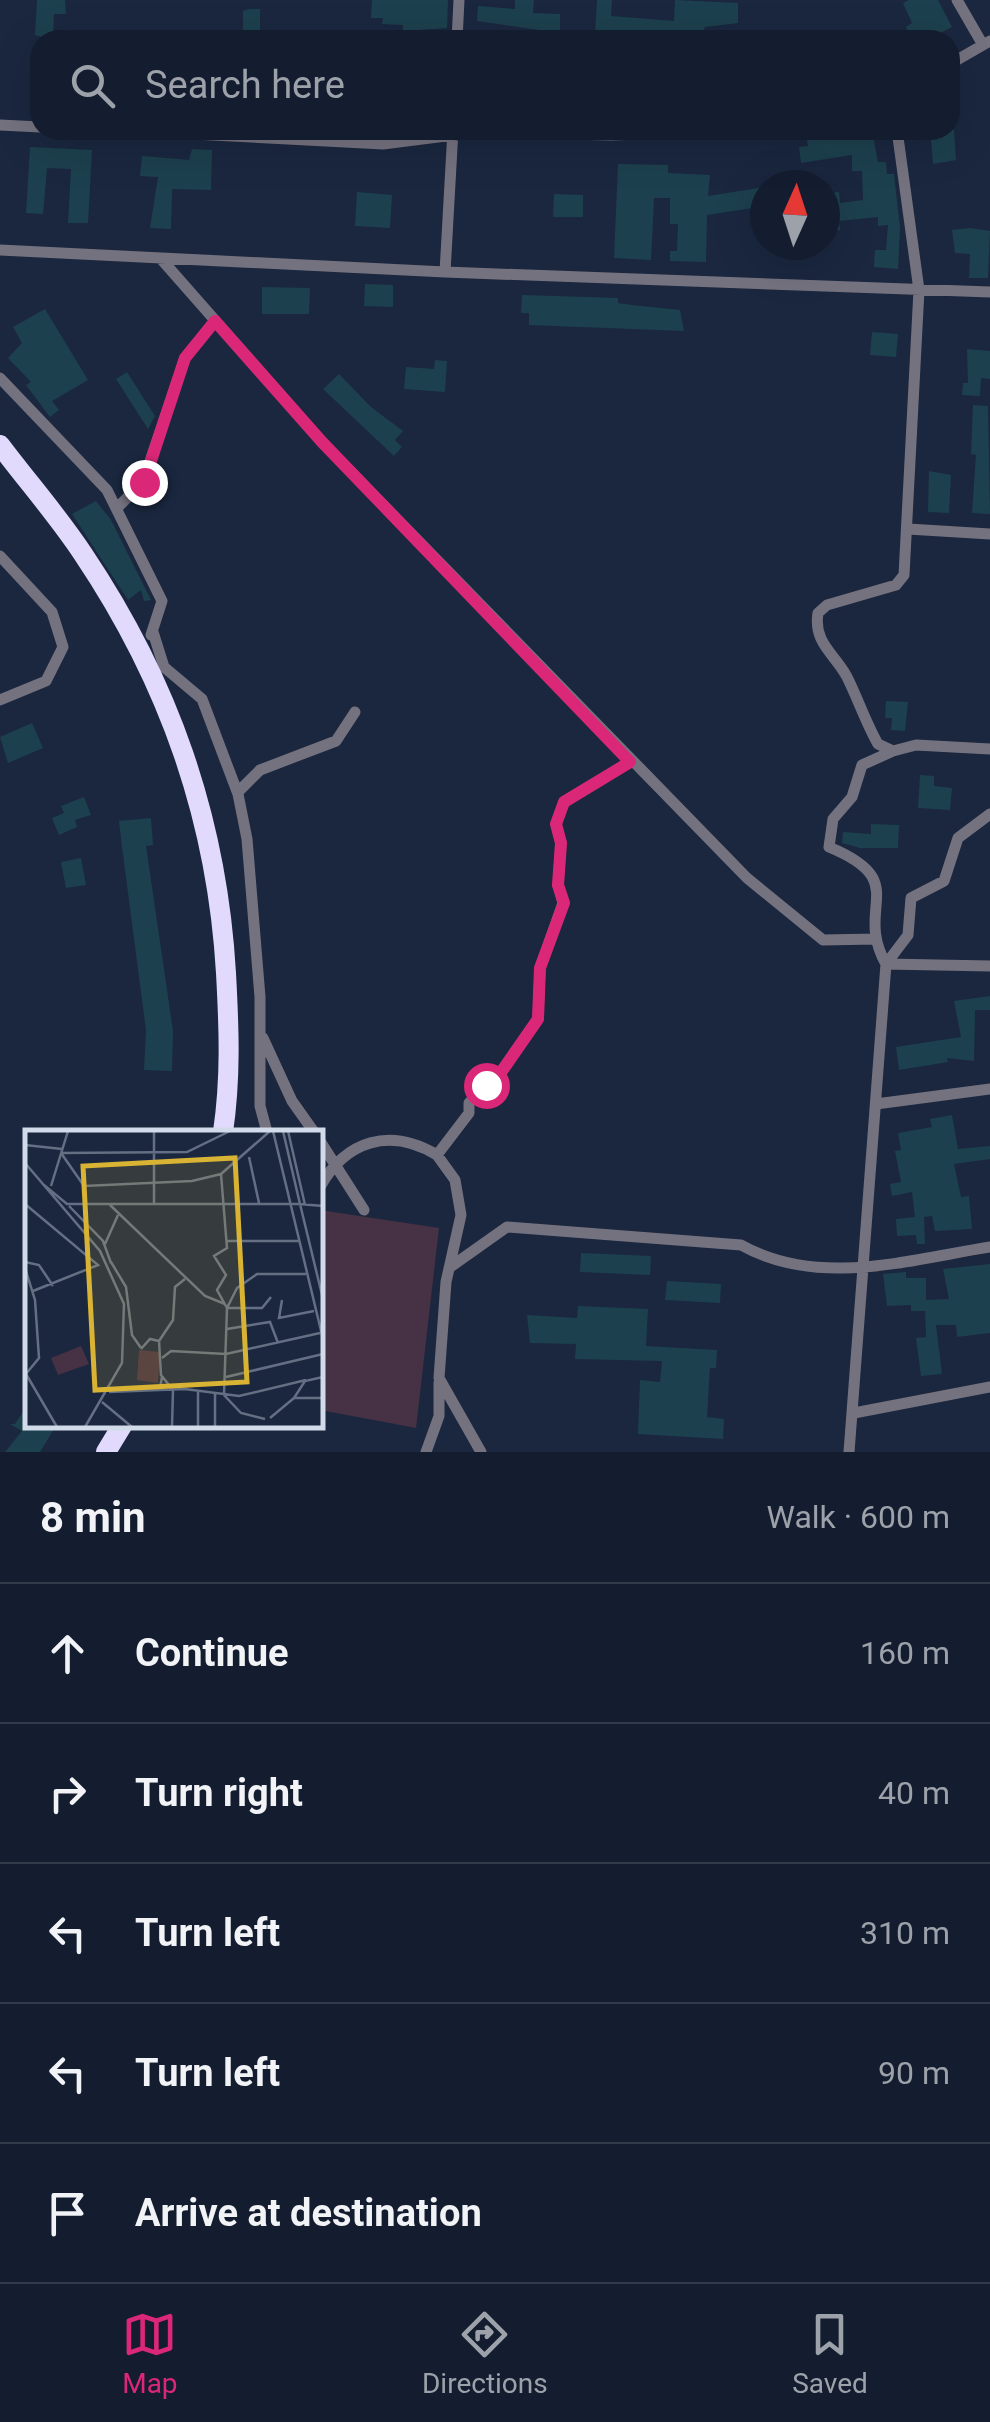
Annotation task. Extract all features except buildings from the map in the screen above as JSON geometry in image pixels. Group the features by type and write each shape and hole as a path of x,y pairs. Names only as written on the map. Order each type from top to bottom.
{"highway":[{"path":"0,444 83,553 140,651 194,774 223,908 232,1074 224,1130"},
{"path":"106,1452 121,1427"}],"street":[{"path":"458,30 459,0"},
{"path":"957,0 986,43 960,58"},
{"path":"0,125 30,126"},
{"path":"307,140 383,144 406,140"},
{"path":"445,272 452,140"},
{"path":"893,750 878,744 846,676 824,647 816,623 818,613 827,605 874,594 901,581 908,530 919,290 897,140"},
{"path":"0,250 162,260 990,292"},
{"path":"162,260 322,442 746,878 823,940 876,939"},
{"path":"117,508 144,482 185,358 215,321"},
{"path":"0,378 108,490 162,601 153,632 164,667 202,699 238,792 247,839 261,1034 260,1106 266,1130"},
{"path":"908,530 990,534"},
{"path":"0,556 52,612 63,647 46,681 0,700"},
{"path":"140,651 153,632"},
{"path":"238,792 260,770 336,741 354,712"},
{"path":"849,1452 886,964 876,939 877,881 863,861 829,847 832,819 852,797 862,764 893,750 916,745 990,749"},
{"path":"437,1156 468,1112 469,1103 500,1074 538,1019 540,968 564,903 558,885 561,843 556,824 564,802 630,762"},
{"path":"886,964 908,936 911,898 944,881 958,838 990,814"},
{"path":"886,964 990,966"},
{"path":"261,1034 292,1101 313,1130"},
{"path":"876,1104 990,1089"},
{"path":"322,1183 333,1162 378,1141 412,1140 437,1156 455,1180 462,1215 449,1268 439,1416 426,1452"},
{"path":"322,1144 364,1210"},
{"path":"449,1268 507,1227 741,1245 768,1260 804,1268 866,1267 990,1246"},
{"path":"439,1378 481,1452"},
{"path":"854,1413 990,1388"}],"shaded area":[{"path":"322,1210 439,1228 416,1428 322,1410"}],"route":[{"path":"144,482 185,358 215,321 322,442 630,762 601,776 564,802 556,824 561,843 558,885 564,903 552,924 540,968 538,1019 500,1074 486,1085"}]}
